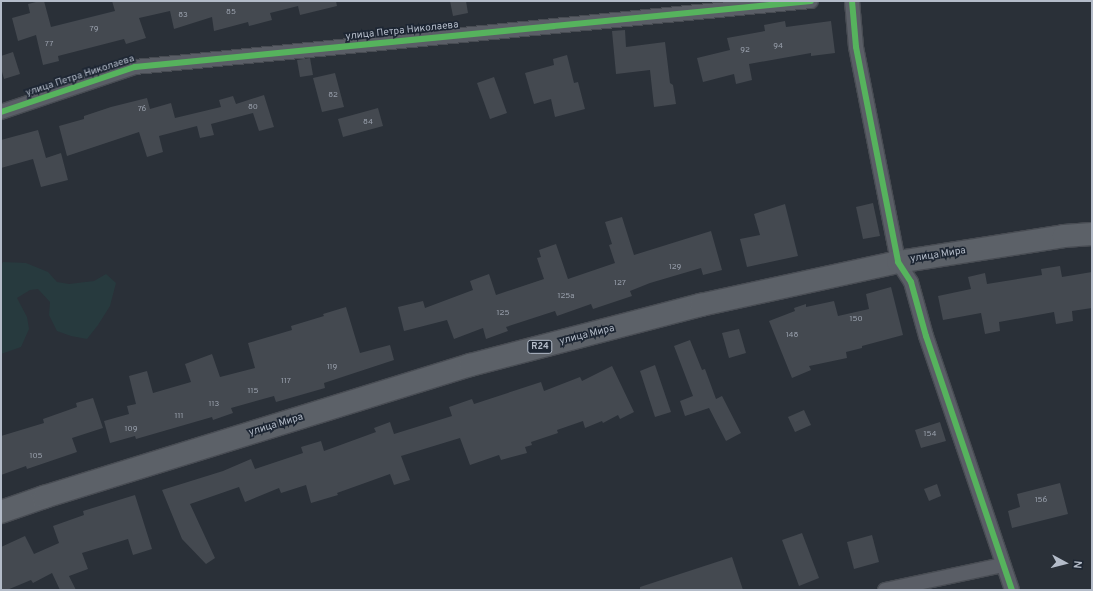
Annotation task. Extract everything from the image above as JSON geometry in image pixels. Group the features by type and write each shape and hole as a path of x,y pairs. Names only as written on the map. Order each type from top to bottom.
{"main road":[{"name":"улица Мира","path":"1,512 470,364 701,305 898,262 1064,236 1092,234"}],"street":[{"name":"улица Петра Николаева","path":"1,112 135,67 812,1"},
{"path":"852,1 856,47 898,262 911,282 926,336 1012,590"},
{"path":"885,590 1003,565"}],"green space":[{"path":"3,262 26,263 48,272 57,282 69,284 94,281 106,274 116,283 110,306 87,339 71,336 57,331 49,315 50,302 38,289 30,290 17,298 27,317 29,329 21,347 1,354 1,265"}],"building":[{"path":"44,1 51,27 115,11 112,1 336,1 337,6 300,15 298,6 270,13 272,20 249,26 248,22 214,31 212,17 174,29 170,11 139,18 146,38 126,44 124,39 58,56 59,61 43,65 36,35 18,41 12,18 30,13 28,4"},
{"path":"450,1 466,1 468,13 453,16"},
{"path":"785,21 786,27 831,21 835,53 811,56 811,53 749,64 752,80 736,84 734,74 703,82 697,58 730,50 727,38 765,31 764,25"},
{"path":"625,30 626,47 665,42 670,83 673,85 676,104 654,107 650,70 616,74 612,31"},
{"path":"13,52 20,74 4,79 1,68 1,56"},
{"path":"567,55 574,83 578,82 585,109 555,117 551,99 534,104 525,73 554,65 553,59"},
{"path":"310,58 313,75 300,77 297,60"},
{"path":"335,73 344,107 322,112 313,78"},
{"path":"494,77 507,113 490,119 477,83"},
{"path":"264,95 274,127 259,131 253,113 211,124 214,135 200,138 197,126 159,136 163,152 147,157 139,132 67,156 59,126 84,119 84,116 111,107 147,98 150,109 171,103 175,118 221,107 219,100 233,96 236,104"},
{"path":"378,108 383,126 343,137 338,119"},
{"path":"38,130 46,158 61,153 68,180 41,187 33,159 1,168 1,140"},
{"path":"873,203 880,236 863,239 856,207"},
{"path":"785,204 798,256 747,267 740,239 760,235 754,214"},
{"path":"622,217 634,255 711,231 722,270 703,275 701,268 650,283 630,291 632,296 593,309 591,304 557,316 555,311 506,327 508,331 486,339 483,328 454,339 447,320 404,331 398,307 423,301 425,308 473,290 470,281 489,274 496,295 544,279 537,258 541,257 539,250 556,244 568,279 615,263 609,245 612,244 605,222"},
{"path":"1060,266 1062,277 1092,272 1092,308 1072,311 1073,321 1056,324 1054,312 999,322 1000,331 985,334 981,313 943,320 938,296 971,289 968,277 985,273 987,284 1042,275 1041,269"},
{"path":"891,287 903,335 846,352 847,358 809,366 811,370 792,378 769,321 795,311 794,308 806,304 806,307 834,301 838,316 869,309 866,294"},
{"path":"346,307 360,353 390,345 394,360 324,383 325,388 276,402 274,396 231,408 233,413 213,420 212,417 136,439 135,436 110,443 104,421 129,414 127,406 136,404 129,376 147,371 153,393 191,382 185,364 212,354 220,377 255,368 248,343 292,330 291,326 324,316 323,314"},
{"path":"739,329 746,353 729,358 722,333"},
{"path":"690,340 702,370 705,369 716,399 722,396 741,433 726,441 709,408 685,416 680,401 693,396 674,346"},
{"path":"655,365 671,412 655,417 640,371"},
{"path":"612,366 634,412 620,419 618,415 603,423 602,421 585,428 583,421 557,430 558,433 531,442 532,445 525,447 527,453 501,460 499,455 470,465 460,438 401,456 410,480 394,485 390,474 337,493 338,495 311,503 306,485 281,493 279,488 245,502 239,487 190,504 215,558 206,564 182,539 162,490 223,471 251,459 255,469 303,453 301,447 321,441 324,451 376,432 374,428 390,422 394,434 452,416 449,407 472,399 474,404 541,382 544,391 580,377 582,381"},
{"path":"93,398 103,428 72,438 77,452 27,469 26,466 1,475 1,436 44,423 43,419 77,407 76,403"},
{"path":"804,410 811,425 795,432 788,417"},
{"path":"940,422 946,441 921,448 915,430"},
{"path":"1060,483 1068,514 1012,528 1008,511 1020,507 1017,494"},
{"path":"937,484 941,496 929,501 924,489"},
{"path":"135,495 152,549 133,555 128,539 82,553 88,569 69,576 76,590 60,590 52,573 33,583 31,580 7,590 1,590 1,547 25,536 34,554 59,543 53,526 84,515 83,511"},
{"path":"802,533 819,578 799,586 782,540"},
{"path":"872,535 879,562 854,569 847,542"},
{"path":"732,557 743,590 640,590 640,587"}],"cycle path":[{"path":"1,112 135,67 811,1"},
{"path":"852,1 856,47 898,262 911,282 926,336 1012,590"}]}
